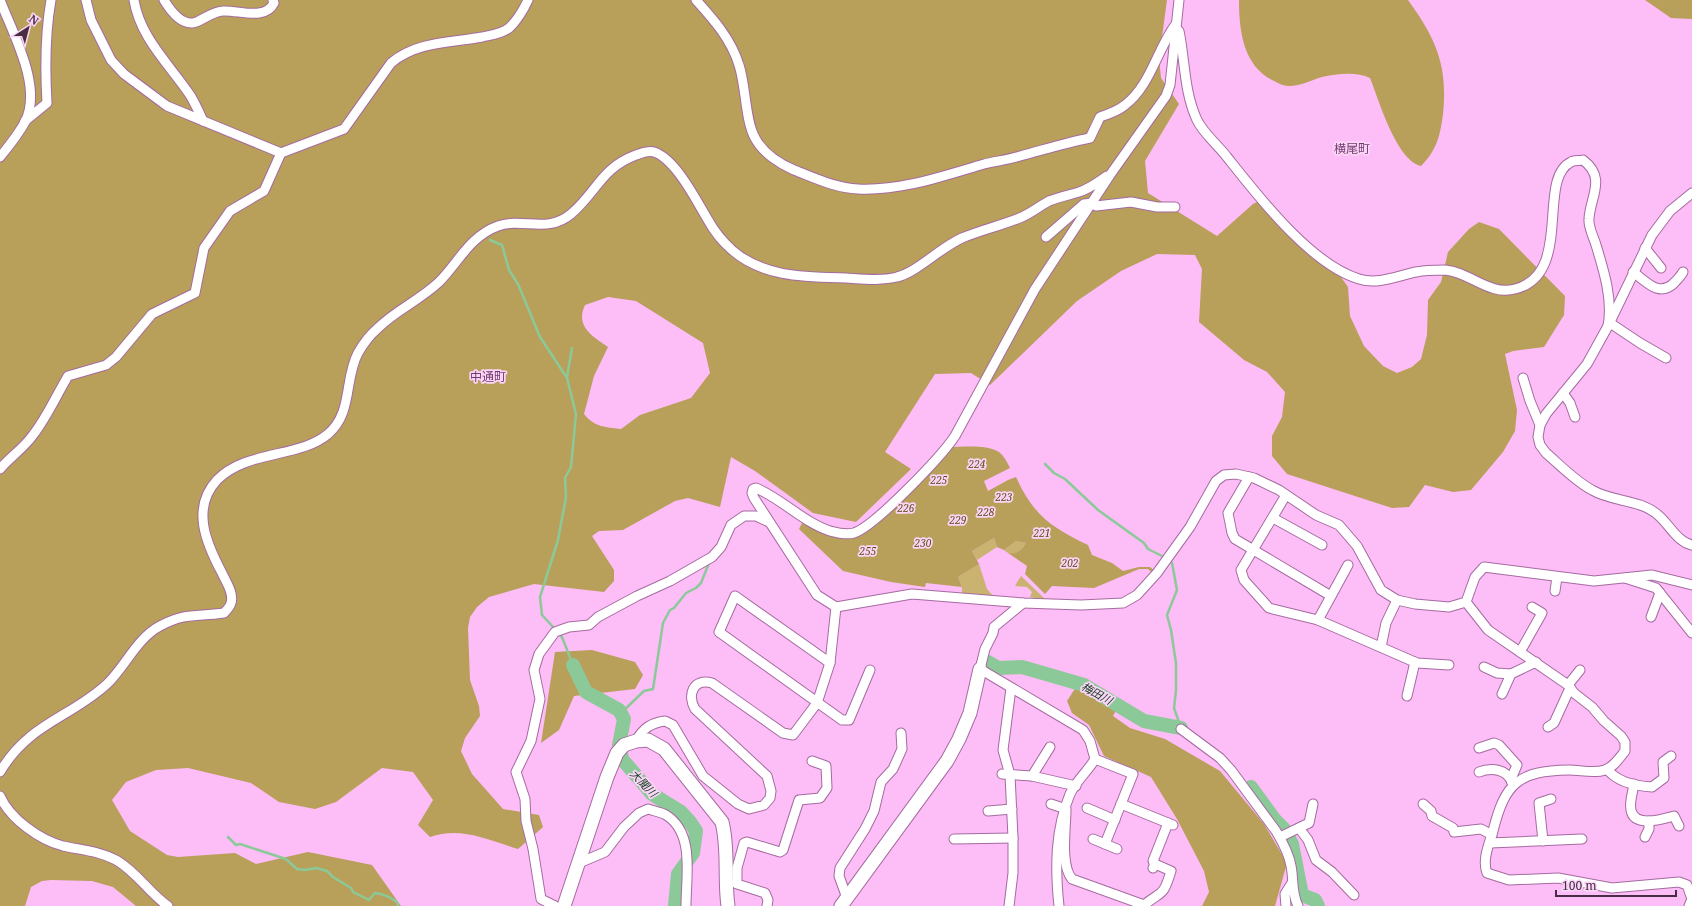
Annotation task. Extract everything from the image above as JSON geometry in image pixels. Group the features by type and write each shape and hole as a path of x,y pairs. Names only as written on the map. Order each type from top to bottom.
{"street":[{"path":"0,0 25,65 31,85 30,107 26,121"},
{"path":"0,157 26,121 47,103 46,49 48,17 51,0"},
{"path":"86,0 91,20 111,60 124,74 167,106 281,153 344,129 392,63 399,56 416,48 441,42 496,34 509,28 528,0"},
{"path":"134,0 142,26 151,41 191,96 203,121"},
{"path":"164,0 176,17 191,24 209,14 217,12 259,14 272,7 274,3 273,0"},
{"path":"696,0 721,28 730,42 740,66 749,120 755,137 763,150 790,169 802,174 831,184 857,189 888,188 913,184 986,163 1090,138 1100,117 1116,111 1126,105 1142,86 1168,34 1177,23"},
{"path":"1179,0 1170,85 1166,96 1110,174 1021,313 955,436 945,451 866,527 854,533 842,534 828,530 756,488 753,489 752,493 754,498 799,571 817,595 836,607 912,594 969,601 995,600 1006,609 1024,609 1048,602 1124,605 1157,573 1190,527 1216,481 1224,475 1236,474 1249,477 1286,495 1316,515 1338,524 1357,546 1382,590 1397,600 1415,604 1449,607 1466,602"},
{"path":"1177,23 1189,101 1198,121 1251,188 1278,218 1310,249 1341,272 1359,279 1371,281 1383,280 1417,272 1434,270 1449,271 1467,276 1498,290 1514,289 1531,283 1548,255 1557,178 1564,166 1572,161 1583,160 1592,166 1595,175 1596,191 1588,220 1603,269 1610,314 1609,325"},
{"path":"0,772 19,746 35,732 89,698 108,683 143,641 158,627 177,617 224,613 231,605 232,595 213,555 203,523 202,507 205,498 216,482 236,467 262,457 313,444 329,434 341,418 357,354 376,329 440,281 464,250 494,228 514,224 545,225 568,217 614,166 626,159 648,151 655,152 667,160 685,180 707,219 729,247 744,260 778,273 800,276 880,279 899,277 911,272 936,253 966,236 1021,217 1052,200 1083,191 1110,174"},
{"path":"0,469 32,437 48,414 53,400 68,376 106,365 116,358 152,314 195,294 204,248 230,212 264,191 281,153"},
{"path":"1692,193 1670,211 1652,235 1609,325 1587,364 1546,414 1540,425 1538,437 1540,446 1546,453 1586,486 1605,496 1647,507 1658,514 1676,536 1692,545"},
{"path":"1046,237 1084,204 1092,203 1096,206 1131,202 1157,207 1175,207"},
{"path":"1645,248 1661,268"},
{"path":"1633,272 1657,290 1665,289 1672,285 1683,272"},
{"path":"1609,325 1666,358"},
{"path":"1523,378 1530,401 1540,425"},
{"path":"1563,393 1570,403 1575,417"},
{"path":"1249,477 1228,513 1235,539 1331,596"},
{"path":"1286,495 1241,570 1244,580 1269,608 1318,620 1415,662 1449,665"},
{"path":"555,906 541,899 534,848 526,821 525,799 516,772 531,742 540,699 534,670 539,654 555,632 569,627 589,624 598,617 637,596 670,581 712,557 721,547 731,525 744,516 756,516 770,523"},
{"path":"1273,518 1322,545"},
{"path":"1318,620 1348,565"},
{"path":"1466,602 1475,577 1484,567 1594,581 1652,575 1692,585"},
{"path":"1555,591 1557,577"},
{"path":"1622,577 1656,588 1692,633"},
{"path":"1651,617 1660,593"},
{"path":"830,663 735,596 719,632 842,720 849,720 870,670"},
{"path":"1381,647 1386,624 1397,600"},
{"path":"1466,602 1488,630 1569,686 1574,693 1592,707 1604,721 1621,736 1625,742 1625,751 1614,764 1606,769 1593,772 1570,770 1549,772 1527,776 1512,782"},
{"path":"564,906 579,863 626,746 644,728 665,721 673,725 702,776 738,804 749,809 758,808 764,805 770,798 771,790 767,776 695,709 691,701 693,689 705,681 712,683 783,732 793,735 817,703 830,663 836,607"},
{"path":"1520,652 1546,616 1532,608"},
{"path":"1006,609 1024,609"},
{"path":"844,902 947,761 959,739 970,713 984,649 993,633 994,626 1006,609"},
{"path":"1406,696 1415,662"},
{"path":"1484,667 1497,673 1511,674 1536,662"},
{"path":"980,669 1083,730 1090,741 1095,759"},
{"path":"1548,727 1554,723 1569,686 1580,670"},
{"path":"1502,694 1511,674"},
{"path":"1009,906 1013,873 1012,809 1003,750 1011,688"},
{"path":"1181,729 1220,758 1231,770 1280,837 1291,866 1292,883 1298,906"},
{"path":"844,902 839,876 840,868 865,829 874,811 881,782 892,769 902,749 901,733"},
{"path":"626,746 648,740 664,749 722,822 725,834 725,886 728,906"},
{"path":"1478,748 1494,743 1499,745 1517,766 1512,782 1498,811 1485,862 1487,873 1498,877 1521,880 1558,878 1612,888 1679,882 1687,885 1692,899 1689,906"},
{"path":"1032,776 1050,747"},
{"path":"1606,769 1618,780 1652,787 1664,778 1663,762 1671,756"},
{"path":"1059,906 1056,854 1060,828 1071,792 1095,759"},
{"path":"1095,759 1133,774 1105,844"},
{"path":"768,906 768,900 765,893 737,884 737,868 744,844 747,842 780,852 783,850 799,800 820,798 827,788 826,766 812,761"},
{"path":"1480,772 1486,770 1498,770 1512,782"},
{"path":"1006,775 1032,776 1076,786"},
{"path":"1634,784 1630,807 1633,820 1649,821 1674,816 1679,826"},
{"path":"0,796 5,805 16,818 45,839 63,846 92,851 115,860 138,876 158,899 168,906"},
{"path":"1543,841 1539,803 1551,799"},
{"path":"1051,804 1066,809"},
{"path":"1066,809 1065,852 1068,874 1072,879 1143,906 1154,897 1162,894 1166,889 1171,871 1154,867 1153,861 1171,824 1121,804"},
{"path":"1280,837 1310,823 1313,804"},
{"path":"1423,804 1431,811 1432,816 1452,828 1454,832 1482,829 1491,839 1543,841 1582,839"},
{"path":"1092,808 1115,820"},
{"path":"579,863 606,852 624,827 639,814 648,809 666,814 681,830 686,846 686,906"},
{"path":"988,811 1012,809"},
{"path":"1645,836 1649,829 1649,821"},
{"path":"1299,828 1308,840 1316,860 1332,872 1354,895"},
{"path":"954,839 1013,838"},
{"path":"1093,839 1117,849"},
{"path":"1286,906 1285,894 1292,883"}],"shaded area":[{"path":"994,538 997,547 977,560 972,551"},
{"path":"1016,541 1026,543 1022,549 1014,554 1007,553 1004,550"},
{"path":"979,564 987,589 995,598 962,596 962,587 958,577"},
{"path":"1021,576 1046,600 1030,597 1032,592 1027,587 1015,586"}],"green space":[{"path":"0,0 1167,0 1159,59 1161,78 1179,104 1145,161 1148,193 1217,236 1253,204 1261,200 1338,273 1348,287 1350,316 1364,346 1383,366 1397,373 1412,367 1421,359 1427,335 1428,300 1441,282 1448,252 1469,229 1479,222 1499,229 1565,296 1564,315 1544,347 1513,351 1505,354 1517,410 1515,431 1503,452 1471,490 1453,492 1425,485 1409,507 1392,508 1287,474 1272,456 1272,436 1282,417 1285,392 1267,372 1244,360 1199,322 1202,269 1195,255 1157,254 1121,271 1077,301 990,385 971,373 935,374 885,452 911,469 856,522 813,513 755,471 731,457 720,507 688,498 675,501 623,530 599,531 592,536 614,570 614,581 604,592 534,584 489,597 477,607 470,617 468,628 470,680 479,706 480,716 465,738 461,751 472,774 503,809 539,815 543,827 518,849 485,838 463,834 441,834 430,837 418,825 433,800 413,772 382,768 336,802 315,809 279,802 251,783 188,768 156,770 126,782 112,800 130,831 167,855 178,857 235,853 256,864 308,852 372,865 401,906 136,906 113,887 92,881 51,880 42,881 31,887 25,906 0,906","holes":["608,297 636,301 703,343 710,373 691,398 640,415 621,429 600,426 592,422 584,414 594,376 608,347 596,339 587,330 582,319 582,312 585,305"]},
{"path":"1239,0 1408,0 1433,40 1442,67 1444,81 1441,129 1431,154 1421,166 1412,161 1404,153 1396,141 1370,78 1359,74 1340,74 1322,77 1302,84 1289,86 1278,83 1262,73 1249,56 1245,46 1240,23"},
{"path":"1645,0 1692,0 1692,19 1671,18"},
{"path":"948,447 981,447 994,449 999,452 1004,457 1010,468 984,481 988,491 1016,477 1030,502 1037,511 1054,526 1088,545 1092,555 1112,563 1123,571 1139,567 1150,567 1157,573 1155,575 1148,569 1139,569 1094,588 1052,586 1045,594 1025,574 1027,566 1008,553 1018,551 1026,543 1016,541 1004,550 997,547 994,538 972,551 979,564 958,577 962,587 926,583 925,587 891,582 843,571 799,529 805,517 843,534 866,527"},
{"path":"592,650 635,662 643,675 635,689 574,696 559,730 541,743 555,652"},
{"path":"1076,687 1116,710 1113,716 1130,728 1165,739 1220,771 1264,824 1287,863 1275,906 1202,906 1209,892 1204,871 1177,819 1151,777 1104,756 1089,725 1072,713 1067,701"}],"waterway":[{"path":"490,240 502,245 509,270 518,284 540,337 567,378 576,414 571,467 565,478 566,497 558,540 540,597 542,615 555,629"},
{"path":"567,377 572,348"},
{"path":"1045,464 1054,473 1065,479 1098,510 1144,543 1148,549 1164,557"},
{"path":"621,713 644,691 653,689 663,623 670,610 674,608 686,593 696,588 701,583 709,563"},
{"path":"1172,563 1177,590 1167,615 1176,663 1174,708 1181,728"},
{"path":"558,633 562,637 573,665"},
{"name":"梅田川","path":"988,662 998,668 1022,667 1084,685 1144,721 1181,728"},
{"name":"大聞川","path":"573,665 586,692 619,710 624,719 619,745 622,759 652,794 681,812 696,831 693,853 678,874 675,906"},
{"name":"梅田川","path":"1251,787 1275,820 1284,829 1292,844 1302,895 1315,900 1318,906"},
{"path":"228,837 236,845 240,844 286,859 297,869 305,870 316,868 327,871 333,877 351,888 353,892 369,900 375,893 378,893 394,900 397,902 398,906"}],"district":[{"name":"横尾町","path":"1352,148"},
{"name":"中通町","path":"488,376"}],"park label":[{"name":"224","path":"977,464"},
{"name":"225","path":"939,480"},
{"name":"223","path":"1004,497"},
{"name":"226","path":"906,508"},
{"name":"228","path":"986,512"},
{"name":"229","path":"958,520"},
{"name":"221","path":"1042,533"},
{"name":"230","path":"923,543"},
{"name":"255","path":"868,551"},
{"name":"202","path":"1070,563"}]}
